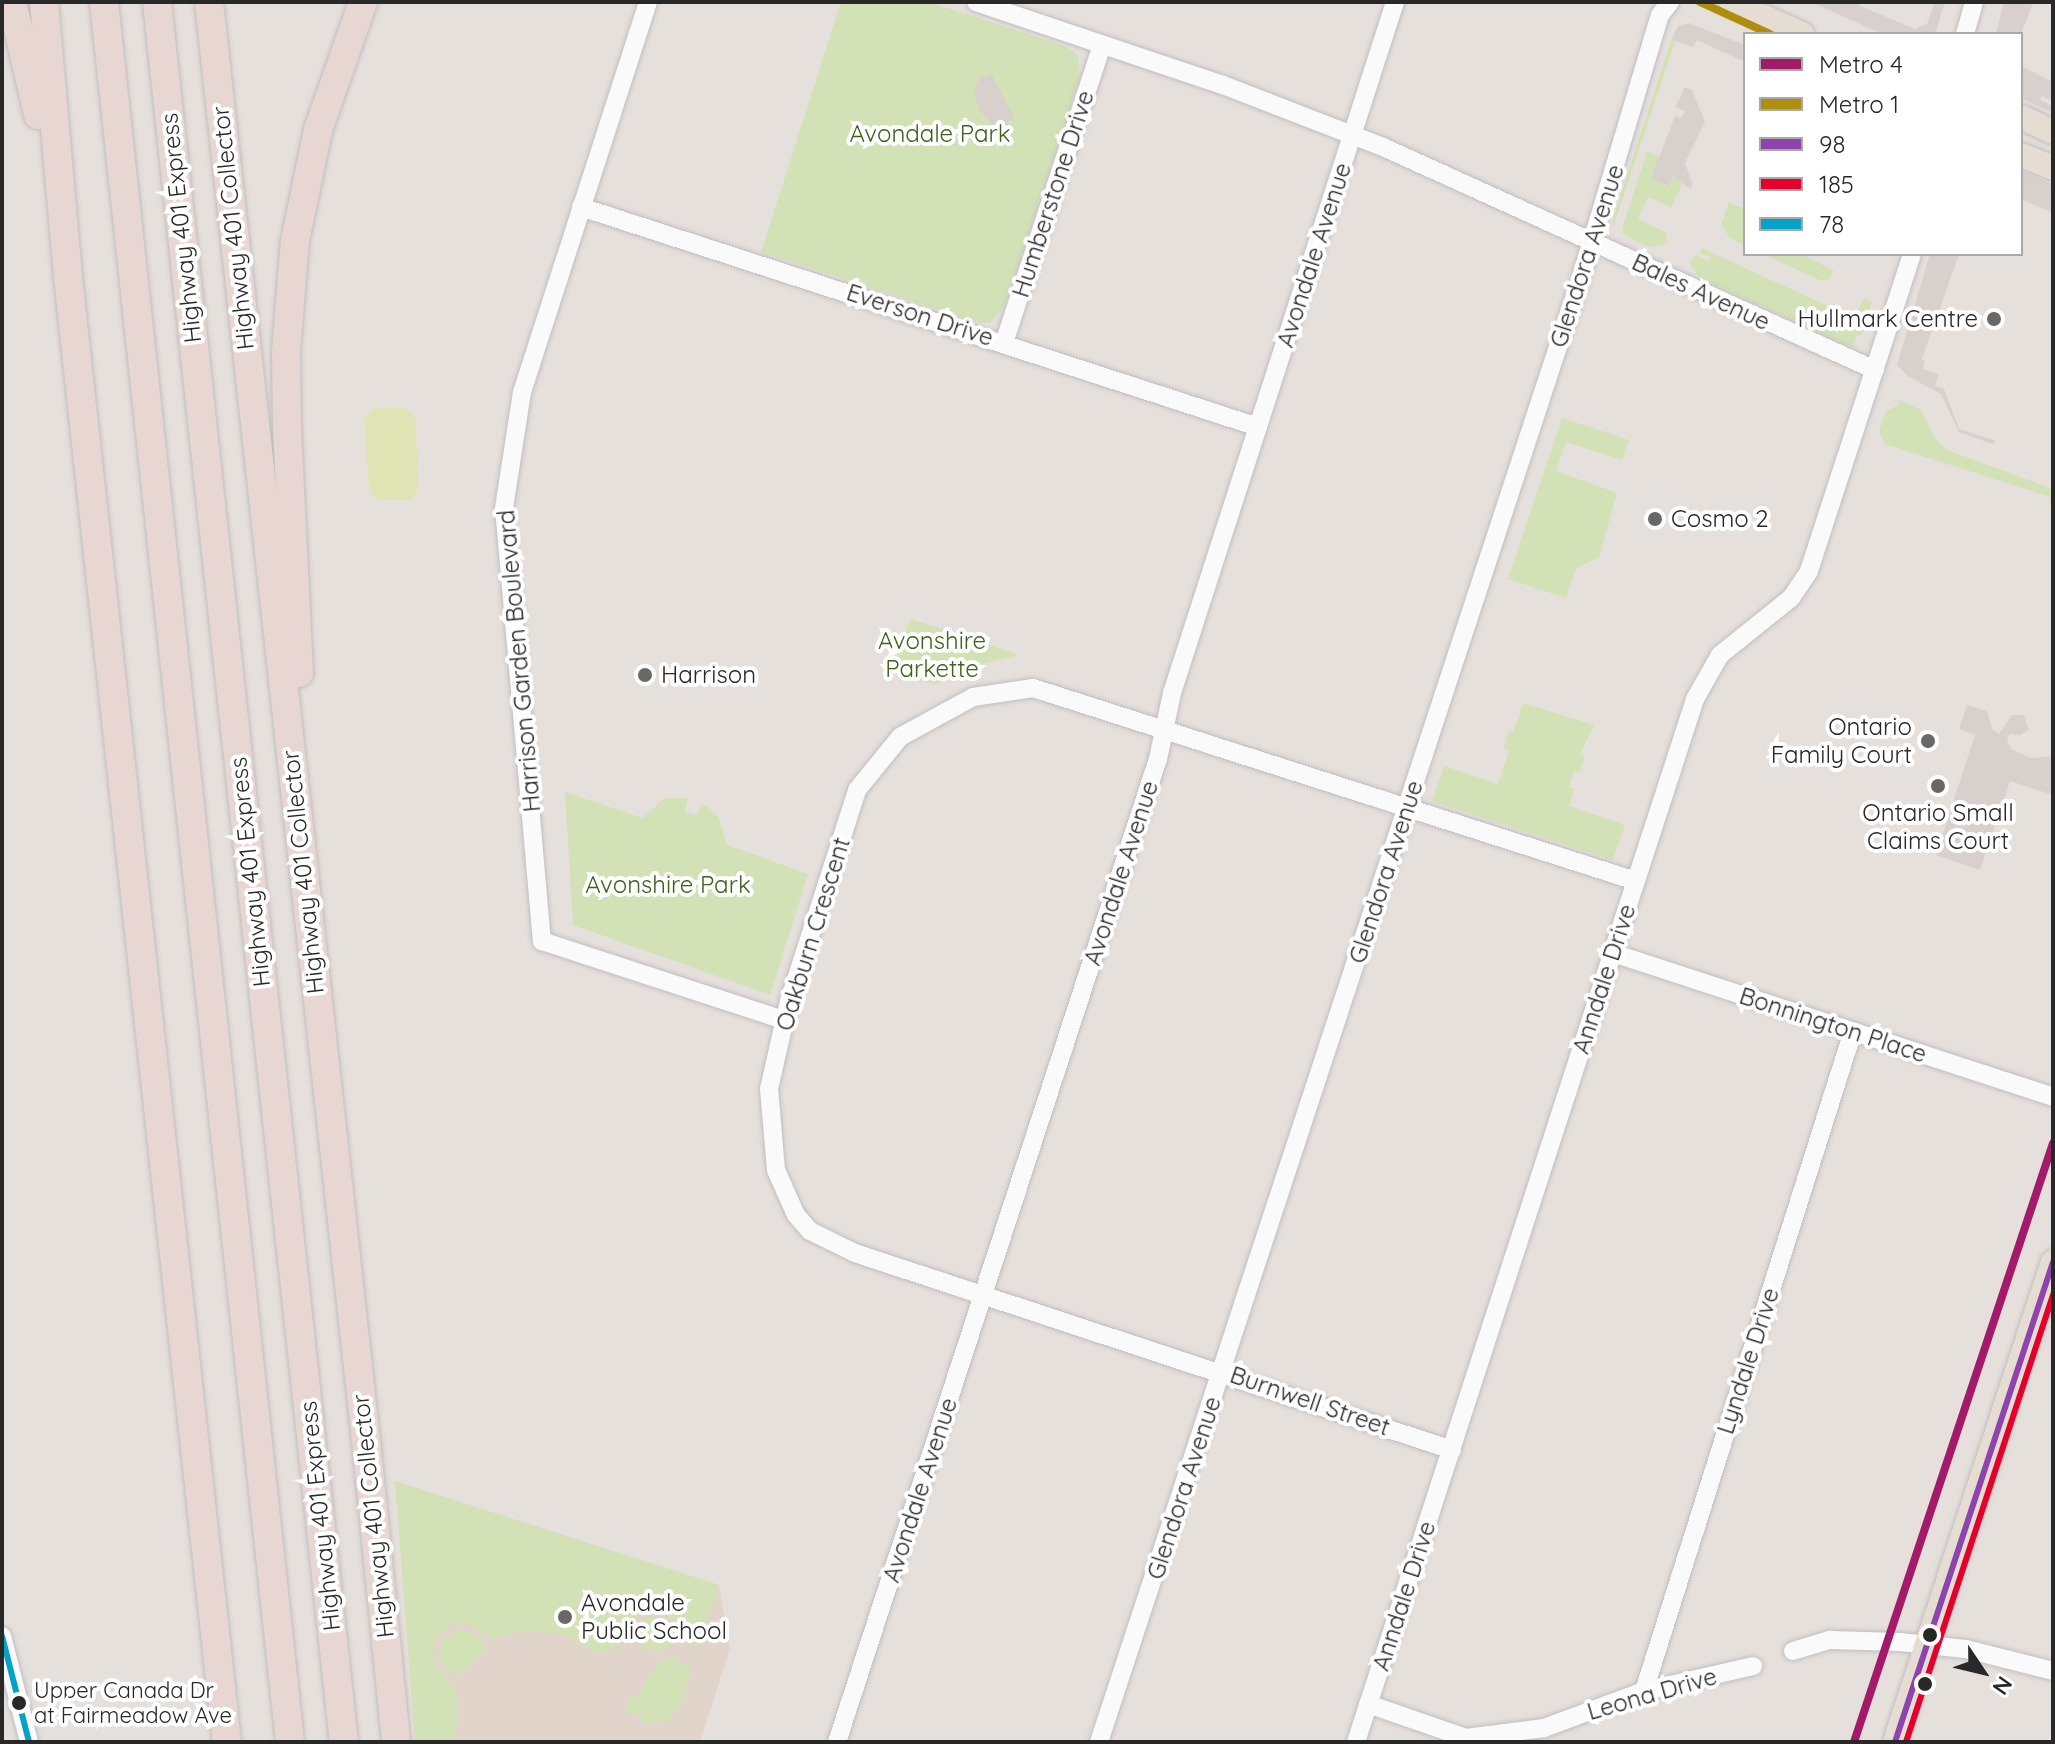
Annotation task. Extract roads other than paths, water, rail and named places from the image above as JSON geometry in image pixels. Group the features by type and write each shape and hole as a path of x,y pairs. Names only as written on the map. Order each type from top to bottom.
{"highway":[{"path":"12,2 28,58 68,277"},
{"path":"44,2 68,277 227,1742"},
{"path":"104,2 290,1742"},
{"name":"Highway 401 Express","path":"157,2 344,1742"},
{"name":"Highway 401 Collector","path":"209,2 396,1742"},
{"path":"343,1247 347,1145 300,682 286,352 295,241 305,178 330,91 363,2"}],"main road":[{"path":"1731,2 1798,32"},
{"path":"2023,118 2053,132"},
{"path":"2023,156 2053,168"},
{"path":"1895,1742 2053,1262"}],"street":[{"name":"Harrison Garden Boulevard","path":"648,2 522,392 504,508 542,941 784,1020"},
{"path":"976,2 1223,85 1353,136"},
{"name":"Avondale Avenue","path":"837,1742 1158,759 1172,693 1395,2"},
{"name":"Glendora Avenue","path":"1099,1742 1592,242 1660,15 1670,2"},
{"path":"1966,32 1974,2"},
{"name":"Humberstone Drive","path":"1004,343 1102,45"},
{"name":"Bales Avenue","path":"1353,136 1875,370"},
{"name":"Everson Drive","path":"581,207 1258,427"},
{"name":"Anndale Drive","path":"1356,1742 1701,685 1720,655 1791,598 1812,564 1911,256"},
{"name":"Oakburn Crescent","path":"985,1295 855,1253 810,1231 796,1215 776,1170 769,1089 784,1020 857,790 900,737 973,697 1033,688 1636,881"},
{"name":"Bonnington Place","path":"1613,953 2053,1097"},
{"name":"Lyndale Drive","path":"1644,1691 1853,1031"},
{"name":"Burnwell Street","path":"985,1295 1452,1450"},
{"path":"2,1636 29,1742"},
{"path":"1793,1651 1830,1640 1926,1644 1966,1649 2053,1671"},
{"name":"Leona Drive","path":"1368,1704 1466,1738 1544,1728 1644,1691 1753,1666"}],"metro line":[{"name":"1","path":"1700,2 1766,32"},
{"name":"4","path":"1854,1742 2053,1143"}],"place":[{"name":"Hullmark Centre","path":"1994,319"},
{"name":"Cosmo 2","path":"1655,519"},
{"name":"Harrison","path":"645,675"},
{"name":"Ontario Family Court","path":"1928,741"},
{"name":"Ontario Small Claims Court","path":"1938,786"},
{"name":"Avondale Public School","path":"565,1617"},
{"name":"Upper Canada Dr at Fairmeadow Ave","path":"19,1703"}],"park label":[{"name":"Avondale Park","path":"930,134"},
{"name":"Avonshire Parkette","path":"932,655"},
{"name":"Avonshire Park","path":"668,885"}]}
